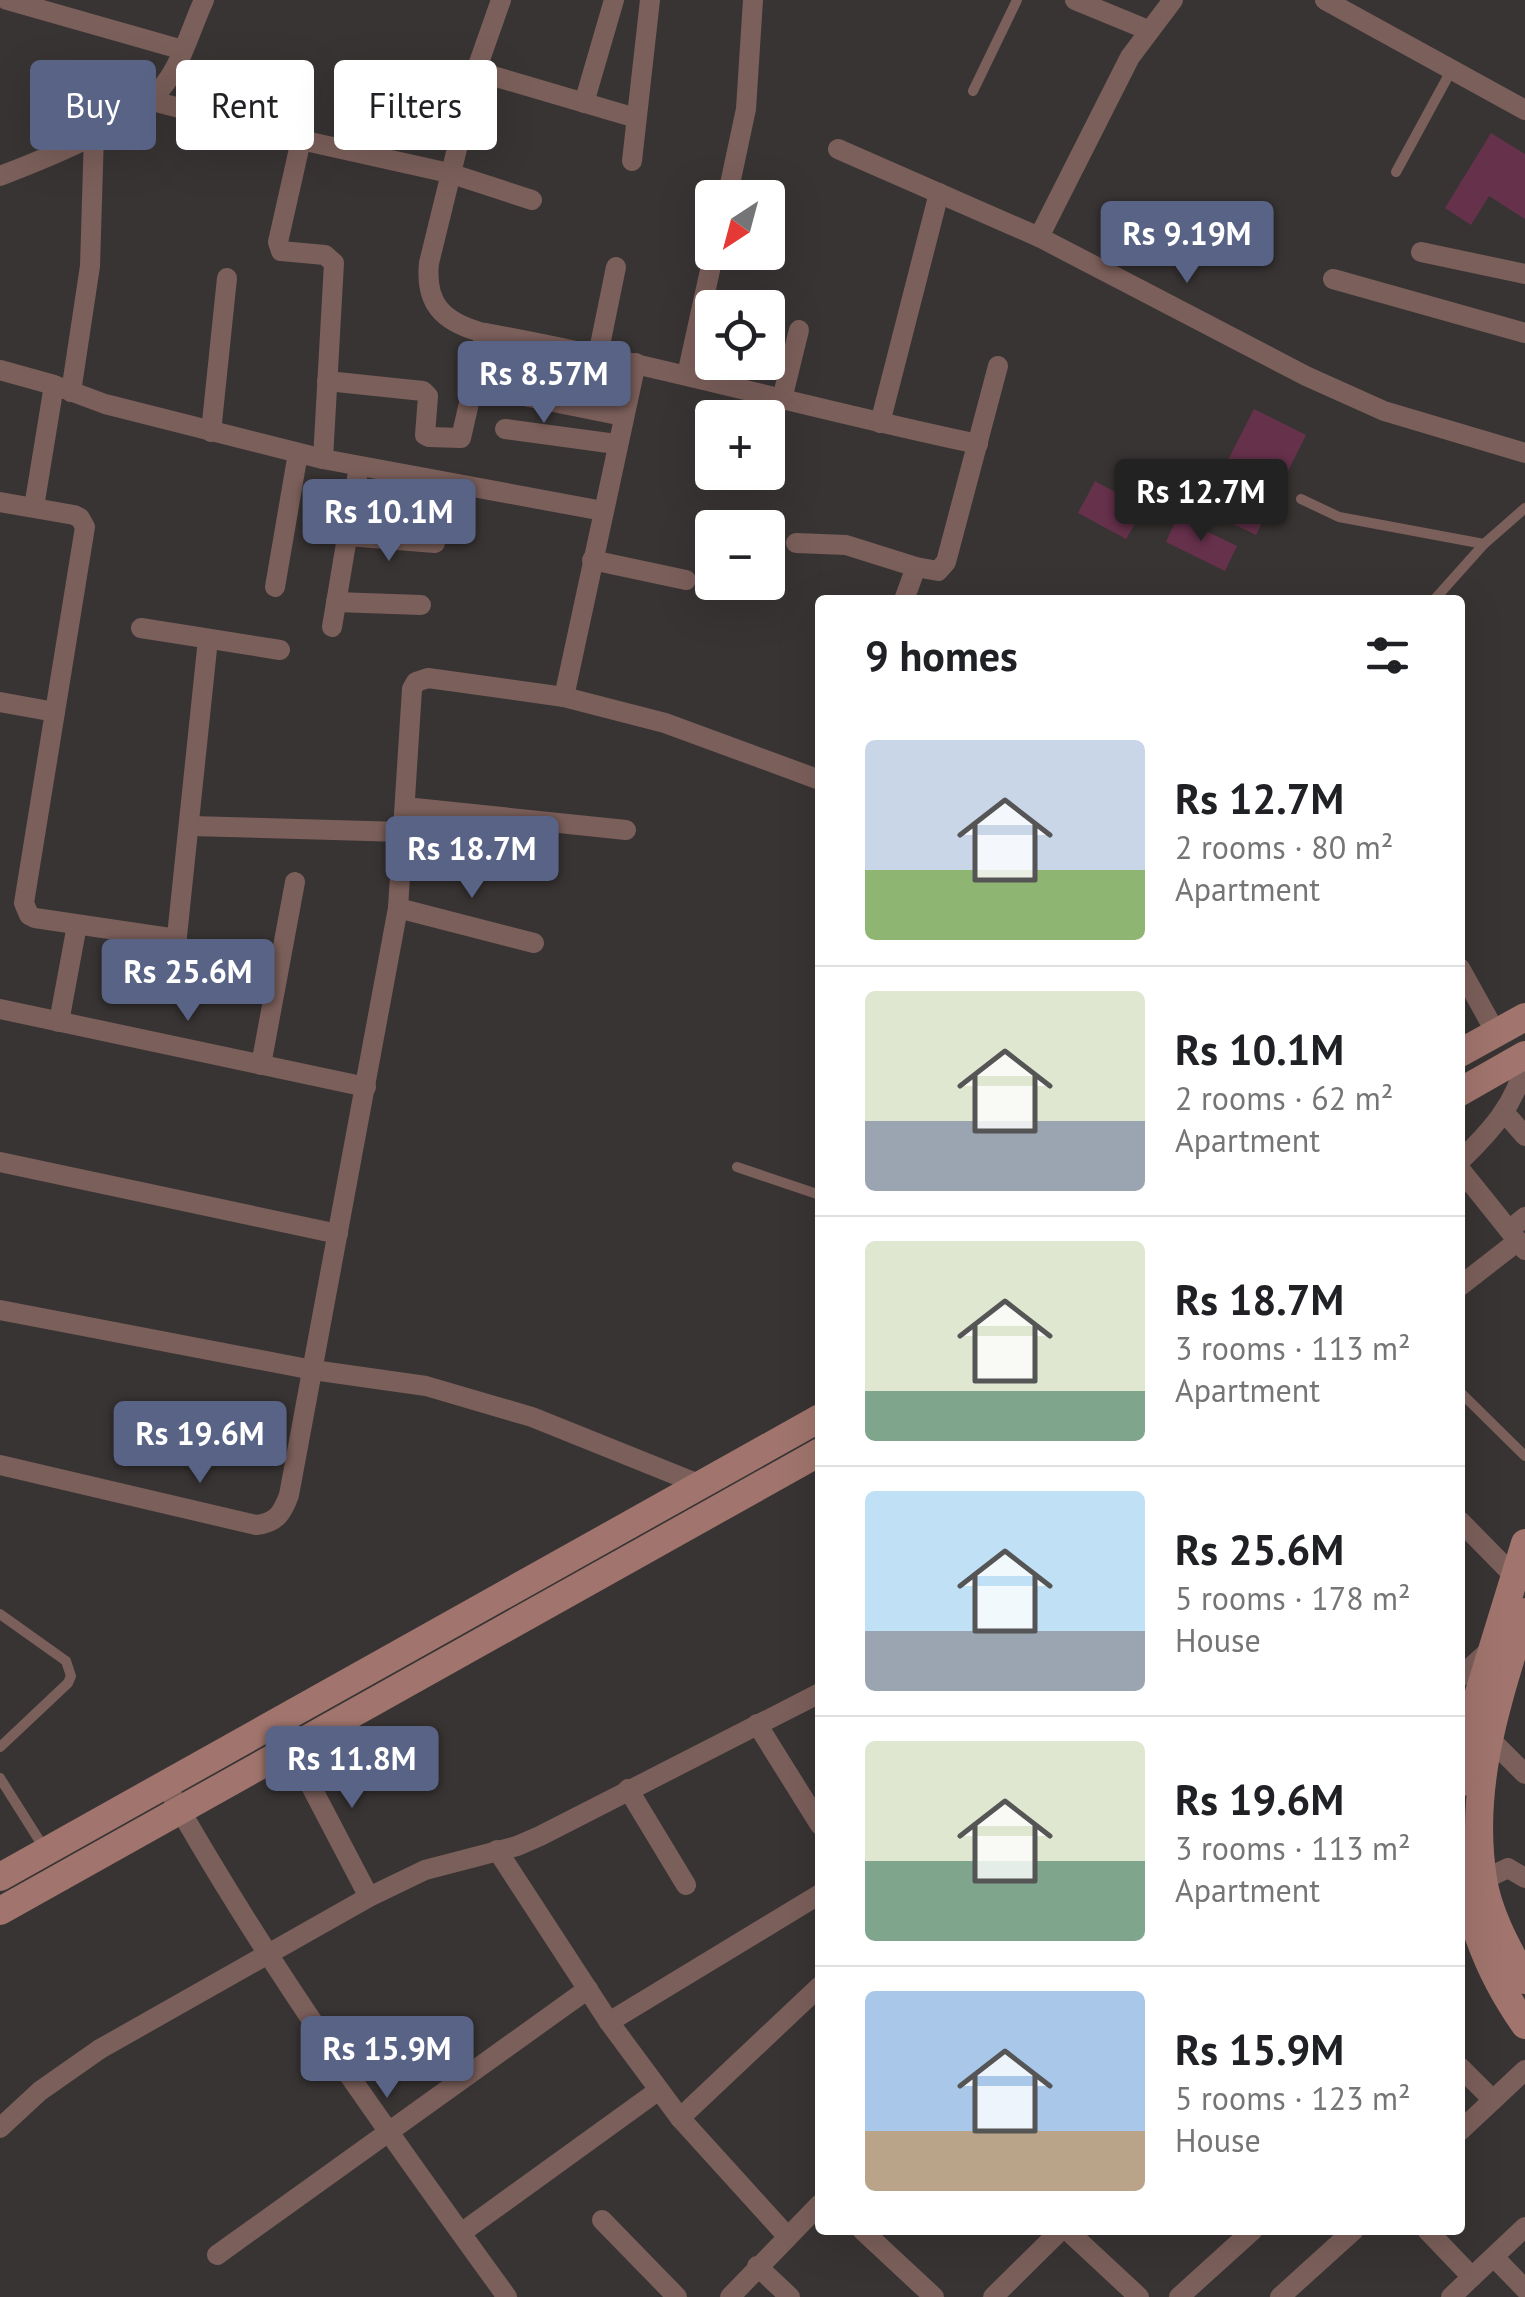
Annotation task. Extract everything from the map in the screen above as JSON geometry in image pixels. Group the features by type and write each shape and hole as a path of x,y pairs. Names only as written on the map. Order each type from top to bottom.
{"main road":[{"path":"1465,1050 1525,1016"},
{"path":"1465,1089 1525,1058"},
{"path":"0,1877 815,1421"},
{"path":"0,1911 815,1455"},
{"path":"732,1468 746,1494"},
{"path":"1509,1663 1514,1577 1525,1543"},
{"path":"1465,1760 1509,1663 1525,1612"},
{"path":"422,1642 436,1668"},
{"path":"1477,1736 1483,1880 1508,1950 1525,1980"},
{"path":"1465,1890 1474,1928 1492,1970 1525,2026"}],"street":[{"path":"7,0 183,50"},
{"path":"156,92 172,73 204,0"},
{"path":"480,60 501,0"},
{"path":"584,103 614,0"},
{"path":"632,161 650,0"},
{"path":"731,180 746,110 753,0"},
{"path":"1075,0 1148,30"},
{"path":"1039,238 1130,57 1173,0"},
{"path":"1325,0 1525,110"},
{"path":"497,78 636,118"},
{"path":"314,143 449,173 532,200"},
{"path":"838,148 1039,238 1384,412 1525,454"},
{"path":"0,176 58,150"},
{"path":"34,507 90,266 94,150"},
{"path":"299,150 278,248 332,258 323,459"},
{"path":"455,150 427,282 431,301 443,316 459,326 687,374 880,424 978,444"},
{"path":"880,424 939,193"},
{"path":"1420,252 1525,274"},
{"path":"598,355 616,267"},
{"path":"687,374 710,270"},
{"path":"212,432 227,278"},
{"path":"1334,280 1525,332"},
{"path":"782,399 799,330"},
{"path":"327,381 423,391 428,396 426,434 463,436 485,333"},
{"path":"564,698 636,363"},
{"path":"796,543 846,546 931,572 942,568 998,366"},
{"path":"0,370 105,404 323,459 603,511"},
{"path":"474,386 623,416"},
{"path":"505,429 616,444"},
{"path":"275,587 298,453"},
{"path":"332,627 359,466"},
{"path":"0,502 74,515 85,527 24,903 29,915 35,918 177,939"},
{"path":"347,536 435,542"},
{"path":"592,560 686,580"},
{"path":"906,595 916,567"},
{"path":"336,602 421,605"},
{"path":"142,628 280,650"},
{"path":"172,984 208,639"},
{"path":"0,1465 256,1525 269,1524 282,1511 289,1496 398,908 411,695 416,682 428,678 564,698 665,723 815,778"},
{"path":"0,702 55,712"},
{"path":"404,807 626,830"},
{"path":"190,826 403,832"},
{"path":"261,1066 295,882"},
{"path":"398,908 534,943"},
{"path":"59,1022 78,926"},
{"path":"1465,977 1496,1033"},
{"path":"0,1009 366,1087"},
{"path":"1465,1155 1504,1112 1522,1077 1525,1058"},
{"path":"1504,1112 1525,1136"},
{"path":"0,1162 338,1234"},
{"path":"1465,1175 1519,1234 1465,1282"},
{"path":"0,1310 313,1370 426,1386 532,1417 701,1485"},
{"path":"1465,1526 1514,1577"},
{"path":"1465,1676 1509,1663"},
{"path":"0,2128 71,2066 370,1897 425,1870 540,1836 815,1696"},
{"path":"757,1724 815,1818"},
{"path":"1477,1736 1525,1774"},
{"path":"291,1748 370,1897"},
{"path":"166,1785 269,1956 507,2297"},
{"path":"628,1789 686,1885"},
{"path":"497,1850 609,2022 680,2118 787,2236"},
{"path":"1483,1880 1508,1868 1525,1878"},
{"path":"609,2022 815,1897"},
{"path":"216,2255 588,1989"},
{"path":"680,2118 815,1991"},
{"path":"1465,2125 1525,2070"},
{"path":"1465,2072 1493,2100"},
{"path":"461,2233 660,2090"},
{"path":"730,2297 815,2209"},
{"path":"602,2220 677,2297"},
{"path":"1450,2297 1525,2227"},
{"path":"867,2235 934,2297"},
{"path":"993,2297 1059,2235"},
{"path":"1070,2235 1139,2297"},
{"path":"1179,2297 1247,2235"},
{"path":"1280,2297 1348,2235"},
{"path":"1432,2235 1472,2277"},
{"path":"1494,2256 1525,2289"},
{"path":"757,2266 790,2297"}],"lane":[{"path":"973,90 1017,0"},
{"path":"1396,172 1452,69"},
{"path":"1301,499 1339,517 1484,544"},
{"path":"1438,595 1484,544 1525,508"},
{"path":"738,1168 815,1193"},
{"path":"1465,1397 1525,1456"},
{"path":"0,1614 66,1661 71,1676 0,1747"},
{"path":"0,1778 46,1852"}],"building":[{"path":"1491,133 1525,154 1525,219 1489,196 1471,225 1445,208"},
{"path":"1254,409 1306,435 1256,535 1203,509"},
{"path":"1095,481 1144,508 1126,539 1078,513"},
{"path":"1177,517 1237,546 1225,571 1166,542"}]}
